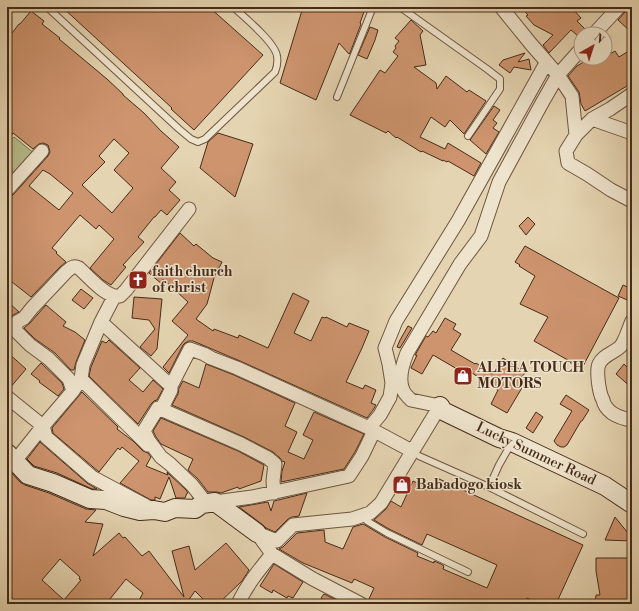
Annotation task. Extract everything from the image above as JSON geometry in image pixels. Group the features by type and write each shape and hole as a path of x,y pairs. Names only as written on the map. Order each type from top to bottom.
{"street":[{"path":"501,7 558,75 572,96 576,135"},
{"path":"601,26 619,7"},
{"path":"81,379 192,485 203,499 215,502 257,533 277,541 293,525 352,519 370,513 381,503 415,453 440,406 411,400 402,389 400,376 403,362 407,353 460,264 481,236 499,182 558,75 573,58"},
{"path":"114,297 101,322 83,365 81,379 73,391 43,426 11,457 28,475 90,498 106,500 124,508 140,511 154,510 165,512 174,508 195,509 202,504 274,493 349,476 362,456 372,430 390,397 392,383 385,348 396,321 458,221 545,65"},
{"path":"632,94 592,119 576,135 566,151 568,163 611,190 632,201"},
{"path":"592,119 632,133"},
{"path":"7,190 42,151"},
{"path":"73,391 69,380 49,359 30,345 15,330 17,322 24,318 72,267 76,266 79,268 100,288 114,297 120,296 189,209"},
{"path":"632,321 622,345 615,352 604,357 599,364 598,380 602,400 611,412 619,417 632,420"},
{"path":"101,322 171,386"},
{"path":"161,457 149,441 145,433 145,429 158,408 162,408 171,390 171,386 190,349 237,368 372,430 415,453"},
{"path":"7,397 43,426 46,437 92,477 154,510"},
{"name":"Lucky Summer Road","path":"440,406 443,411 605,486 632,504"},
{"path":"158,408 241,444 268,458 275,464 273,481 274,493"},
{"path":"257,533 272,554 313,579 361,604"},
{"path":"238,604 241,596 272,554"}],"lane":[{"path":"47,7 179,129 191,139 198,142 211,133 275,72 277,67 277,55 273,47 264,36 233,7"},
{"path":"337,97 373,7"},
{"path":"400,7 500,79 500,89 468,136"},
{"path":"489,487 512,442"},
{"path":"415,453 489,487 583,534"},
{"path":"370,513 367,521 373,525 468,572"}],"green space":[{"path":"14,137 35,154 17,175 7,166 7,144"}],"building":[{"path":"62,7 209,7 263,55 194,130"},
{"path":"303,7 359,7 365,9 350,53 349,54 339,43 316,100 280,83"},
{"path":"521,7 571,7 581,18 577,21 582,26 573,26 573,32 571,30 549,53 543,45 553,35 534,25 526,16 528,15"},
{"path":"627,7 632,12 632,33 618,20 625,12"},
{"path":"31,11 44,21 42,24 107,79 179,147 161,168 176,182 169,190 180,200 167,215 161,210 154,217 138,237 144,242 123,265 126,267 111,285 90,268 114,239 99,225 96,229 80,215 52,248 66,262 31,297 7,278 7,198 13,195 50,152 48,145 43,143 39,144 33,149 13,133 7,142 7,38","holes":["114,139 129,153 114,170 133,188 112,213 82,185 105,162 99,156","43,170 73,193 59,210 29,186"]},
{"path":"411,20 423,31 420,35 426,65 414,67 436,83 437,89 446,76 467,92 469,90 486,101 464,134 450,120 445,127 431,117 420,137 445,149 448,143 481,163 474,176 448,161 443,161 422,151 421,152 397,137 396,138 388,131 386,133 350,115 380,70 385,73 398,56 393,52 399,41 395,38"},
{"path":"370,27 378,30 367,59 358,55"},
{"path":"632,49 632,83 585,111 581,104 579,92 568,76 577,66 613,66 613,52 615,51 619,57"},
{"path":"525,53 518,62 529,59 531,70 514,67 510,73 499,65 503,60"},
{"path":"494,106 500,110 493,120 497,123 493,128 499,132 486,154 470,140"},
{"path":"218,133 253,144 235,197 200,168 208,142"},
{"path":"528,217 535,224 526,235 519,226"},
{"path":"180,233 194,246 196,244 213,258 222,262 214,278 207,304 196,319 213,331 214,329 238,338 239,335 268,348 293,293 309,301 294,333 311,341 322,317 326,317 347,327 349,323 369,331 346,382 363,389 365,385 376,390 371,403 376,405 367,418 193,341 189,341 183,345 169,373 163,367 188,335 172,321 188,302 163,279 163,285 149,273"},
{"path":"525,246 619,298 582,368 534,341 548,317 520,304 535,276 515,262"},
{"path":"623,285 632,289 632,302 618,296"},
{"path":"81,289 93,298 84,309 72,300"},
{"path":"134,297 162,299 157,349 151,356 140,347 155,329 149,320 132,318"},
{"path":"7,301 19,312 13,315 9,320 7,318"},
{"path":"46,305 66,322 63,326 75,332 85,340 74,370 71,370 55,353 35,339 24,328"},
{"path":"445,318 456,324 453,329 461,334 451,350 475,364 476,363 492,374 503,358 525,373 521,378 526,381 507,413 491,404 498,390 466,369 464,373 433,355 422,374 411,368 417,355 415,355 426,336 428,337 433,331 436,333"},
{"path":"408,326 412,328 400,348 397,347 400,340"},
{"path":"109,340 140,368 129,380 143,392 153,380 163,389 157,400 151,404 138,424 89,376 91,367 102,341 106,343"},
{"path":"7,352 26,369 9,389 7,389"},
{"path":"41,363 62,383 64,389 58,396 31,374"},
{"path":"206,364 295,403 285,426 297,432 288,452 304,459 313,440 303,435 314,412 364,434 344,469 281,482 285,462 273,452 244,437 172,405 183,381 199,388"},
{"path":"624,364 632,372 632,388 616,374"},
{"path":"82,392 118,427 117,429 143,451 148,453 151,457 146,466 168,475 167,472 186,490 188,493 185,498 176,498 169,477 160,499 155,497 155,500 151,500 120,483 139,461 122,447 120,450 118,448 99,472 53,433 52,428"},
{"path":"566,395 589,410 567,445 561,447 554,441 572,411 560,404"},
{"path":"536,412 543,417 533,433 526,428"},
{"path":"161,418 238,451 264,465 261,481 239,489 238,487 221,493 208,492 198,479 188,470 193,459 161,444 156,437 153,431"},
{"path":"40,442 87,483 97,489 92,489 57,473 34,466 27,459"},
{"path":"7,468 20,482 25,485 49,493 86,509 96,510 85,522 103,524 93,556 119,533 123,538 125,537 142,556 149,551 184,597 172,551 189,546 195,570 226,543 249,570 242,581 218,604 208,604 195,591 188,601 190,604 137,604 143,593 126,579 106,604 7,604","holes":["60,559 80,577 79,579 81,580 64,600 42,580"]},
{"path":"437,478 583,545 556,604 540,604 527,598 524,604 369,604 368,601 374,588 354,579 352,583 303,563 279,549 297,533 324,530 325,542 343,549 353,527 363,524 385,537 418,553 417,556 434,563 434,561 441,564 444,566 443,569 487,588 497,565 427,534 422,545 374,520 386,509 391,501 401,507 413,481 431,490"},
{"path":"307,493 299,516 288,519 275,532 266,528 239,507 268,502 271,511 274,501"},
{"path":"615,517 632,538 632,541 605,540"},
{"path":"596,558 630,558 630,604 595,604 596,595 600,595 596,571"},
{"path":"274,564 303,582 293,598 288,596 287,598 273,590 272,593 260,586"},
{"path":"324,594 344,604 329,604 321,598"}],"place":[{"name":"faith church of christ","path":"138,280"},
{"name":"ALPHA TOUCH MOTORS","path":"463,376"},
{"name":"Babadogo kiosk","path":"402,485"}]}
